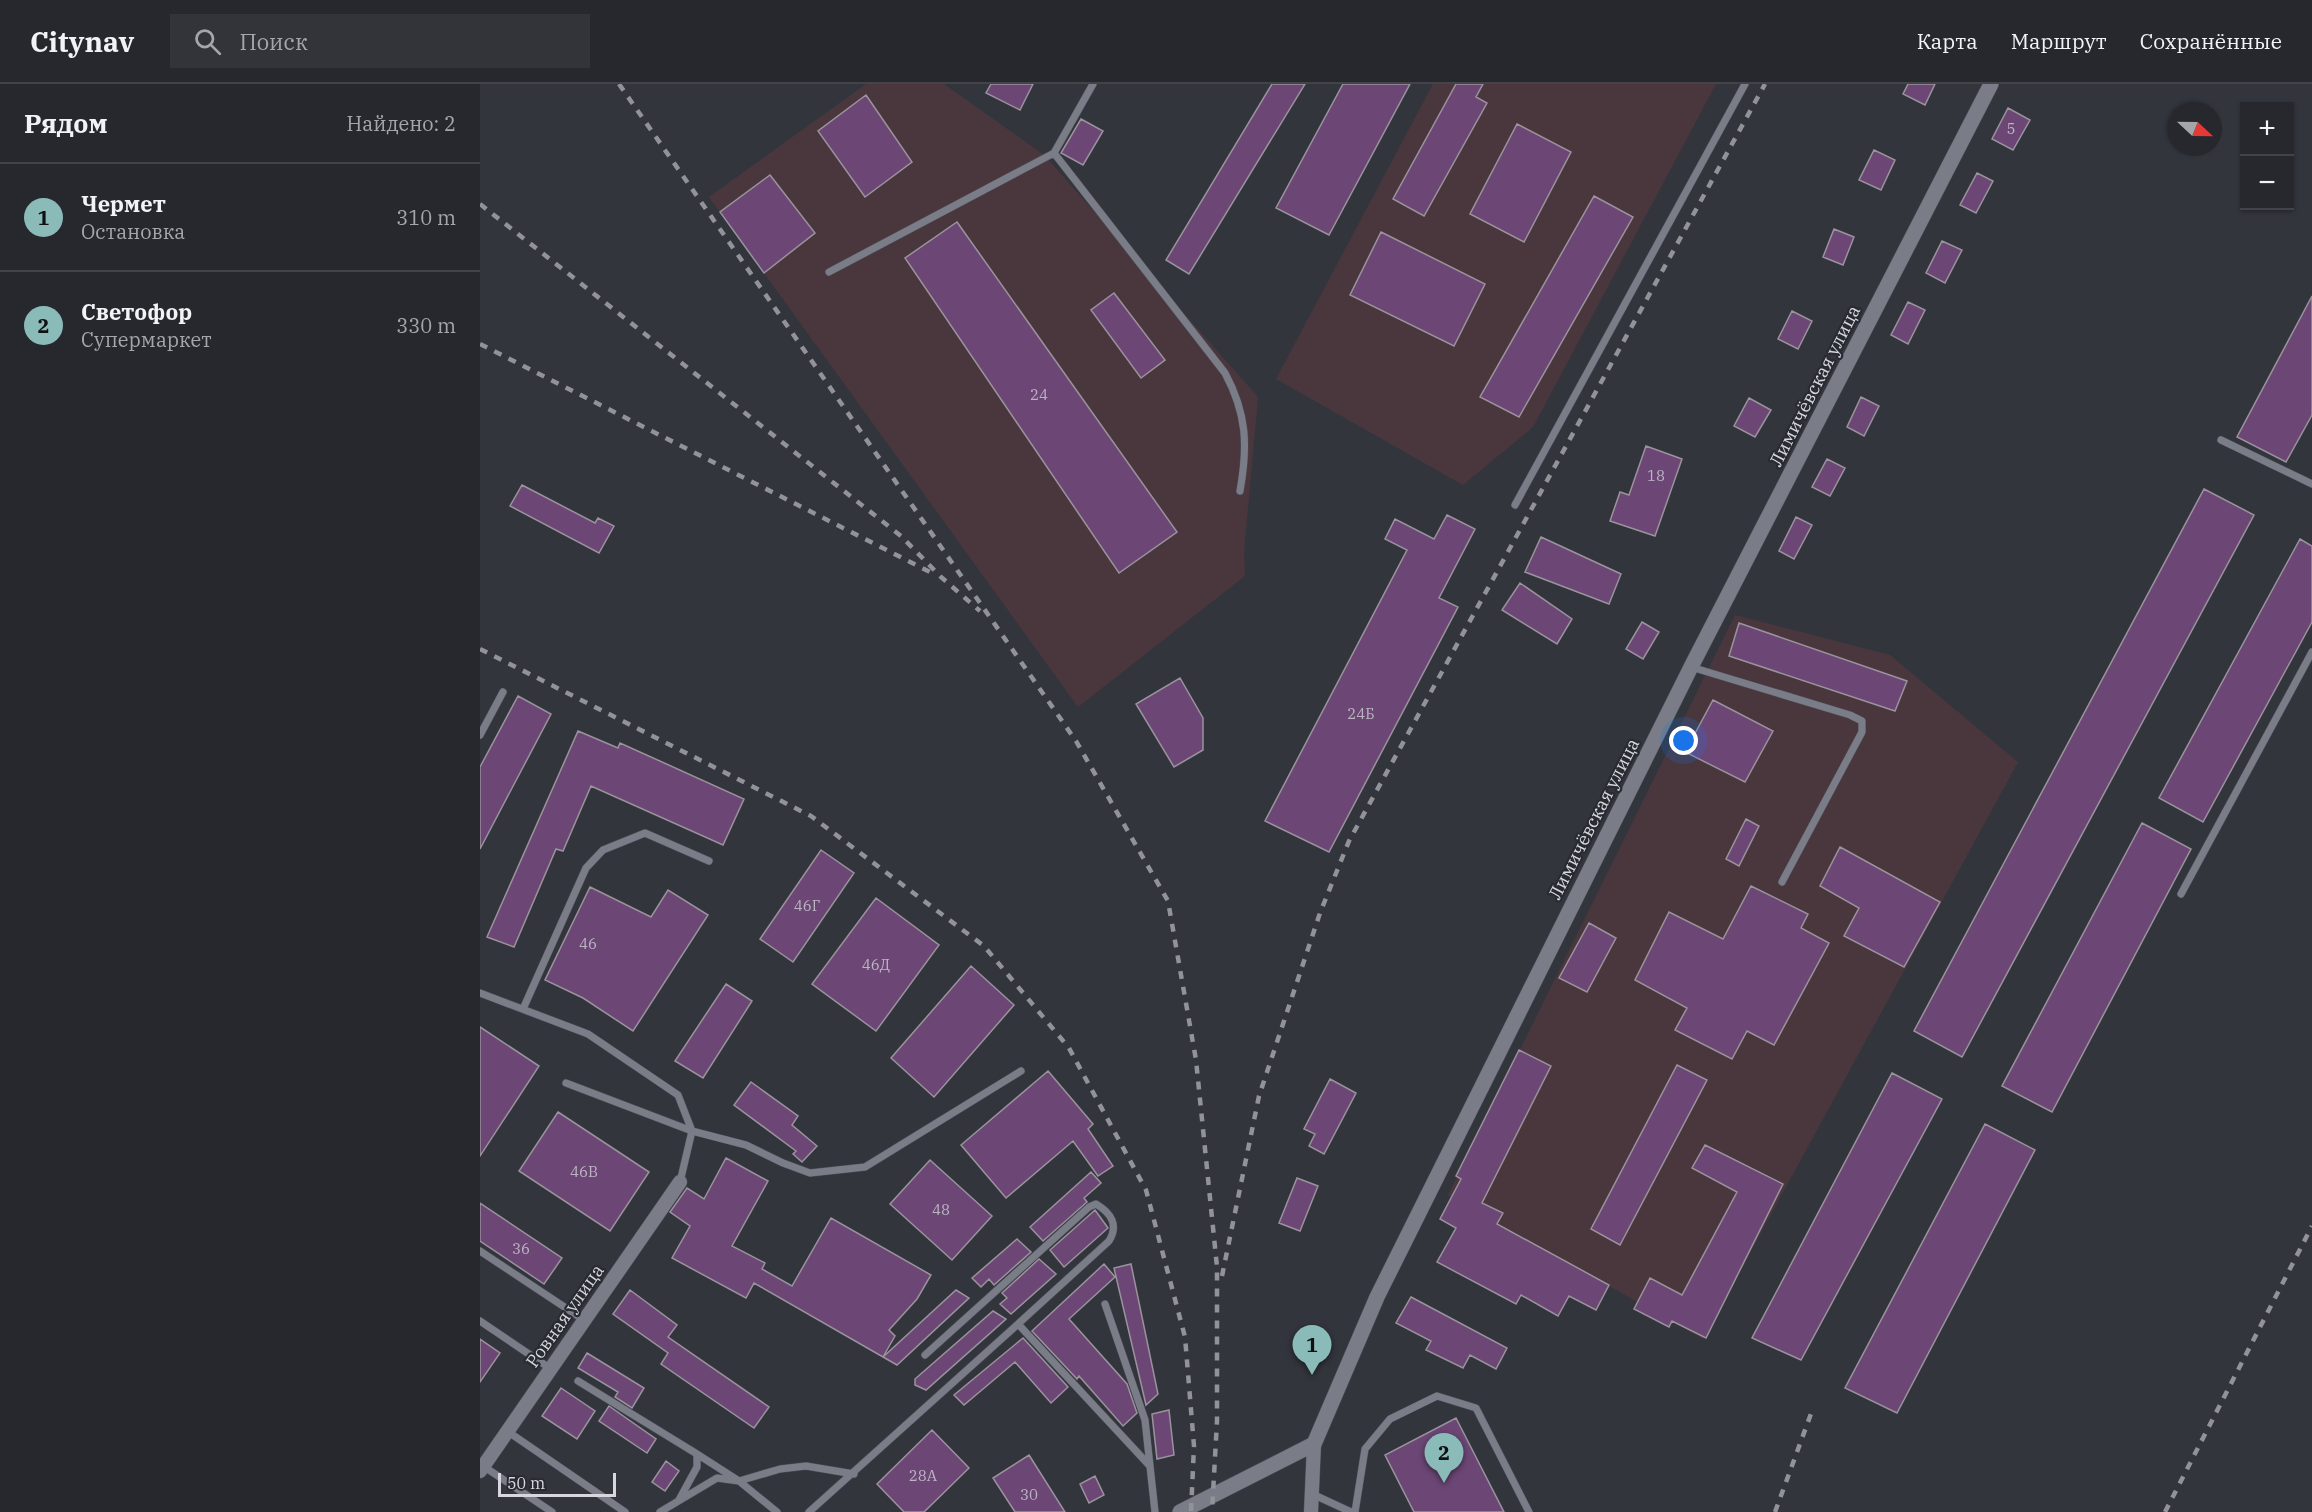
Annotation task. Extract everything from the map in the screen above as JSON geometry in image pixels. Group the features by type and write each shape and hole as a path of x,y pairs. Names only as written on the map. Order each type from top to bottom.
{"main road":[{"name":"Лимичёвская улица","path":"1314,1444 1377,1297 1691,667 1991,84"},
{"path":"1180,1512 1314,1444"}],"street":[{"name":"Ровная улица","path":"483,1461 507,1431 680,1182"},
{"path":"1311,1512 1310,1493 1314,1444"}],"lane":[{"path":"829,272 1054,153 1093,84"},
{"path":"1515,506 1745,84"},
{"path":"1054,153 1225,373 1238,397 1245,432 1246,459 1240,491"},
{"path":"2221,440 2312,484"},
{"path":"2181,894 2312,652"},
{"path":"1691,667 1850,715 1862,722 1862,732 1782,882"},
{"path":"480,735 503,692"},
{"path":"523,1009 586,868 603,850 645,833 710,861"},
{"path":"480,993 588,1034 678,1095 692,1131 680,1182"},
{"path":"566,1083 692,1131 746,1145 810,1173 865,1167 1021,1071"},
{"path":"809,1512 854,1474 1109,1241 1114,1233 1114,1222 1104,1209 1096,1204 1089,1207 925,1355"},
{"path":"480,1251 584,1320"},
{"path":"1105,1304 1145,1420 1155,1512"},
{"path":"480,1321 550,1369"},
{"path":"1018,1324 1149,1465"},
{"path":"578,1381 739,1481 777,1512"},
{"path":"1310,1493 1353,1512 1365,1449 1390,1419 1437,1396 1476,1408 1529,1512"},
{"path":"507,1431 625,1512"},
{"path":"679,1500 697,1467 697,1454"},
{"path":"483,1461 552,1512"},
{"path":"660,1512 717,1478 739,1481 780,1469 806,1466 854,1474"}],"shaded area":[{"path":"866,84 944,84 1044,155 1258,397 1244,551 1245,576 1078,707 709,197"},
{"path":"1433,84 1716,84 1533,427 1463,485 1276,379"},
{"path":"1735,615 1890,655 2018,762 1703,1339 1448,1195"}],"building":[{"path":"991,84 1033,84 1020,110 986,93"},
{"path":"1272,84 1305,84 1189,274 1166,260"},
{"path":"1343,84 1410,84 1329,235 1276,208"},
{"path":"1456,84 1483,84 1476,97 1487,103 1424,216 1393,199"},
{"path":"1908,84 1935,84 1925,105 1903,94"},
{"path":"866,95 912,162 865,197 818,131"},
{"path":"2008,108 2030,120 2013,150 1992,139"},
{"path":"1081,119 1103,131 1083,165 1061,153"},
{"path":"1517,124 1571,152 1524,242 1470,214"},
{"path":"1874,150 1895,160 1881,190 1859,180"},
{"path":"1977,173 1993,181 1976,213 1960,205"},
{"path":"770,175 815,233 764,273 720,212"},
{"path":"1594,196 1633,217 1519,417 1480,397"},
{"path":"957,222 1177,532 1119,573 905,258"},
{"path":"1834,229 1854,237 1843,265 1823,257"},
{"path":"1381,232 1485,284 1454,346 1350,295"},
{"path":"1942,241 1962,250 1945,283 1926,273"},
{"path":"1114,293 1165,360 1141,378 1091,310"},
{"path":"2312,296 2312,415 2286,462 2237,437"},
{"path":"1908,302 1925,310 1908,344 1891,335"},
{"path":"1792,311 1812,321 1798,349 1778,339"},
{"path":"1861,397 1879,406 1864,436 1847,427"},
{"path":"1749,398 1771,410 1755,437 1734,426"},
{"path":"1646,446 1682,459 1655,536 1610,521 1620,492 1629,495"},
{"path":"1827,459 1845,468 1830,496 1812,487"},
{"path":"522,485 595,523 598,518 614,526 599,553 510,506"},
{"path":"2204,489 2254,515 1962,1057 1914,1031"},
{"path":"1447,515 1475,529 1439,598 1458,607 1329,852 1265,821 1407,550 1385,539 1395,519 1434,539"},
{"path":"1796,517 1812,525 1794,559 1779,551"},
{"path":"1541,537 1621,574 1609,604 1525,572"},
{"path":"2300,539 2312,546 2312,622 2203,822 2159,798"},
{"path":"1520,583 1572,619 1557,644 1502,610"},
{"path":"1642,622 1659,632 1643,659 1626,649"},
{"path":"1739,623 1907,681 1895,711 1729,656"},
{"path":"1180,678 1203,718 1203,750 1174,767 1136,704"},
{"path":"518,696 551,714 480,849 480,767"},
{"path":"1713,700 1773,731 1745,782 1685,752"},
{"path":"578,731 618,748 620,743 744,799 723,845 591,786 563,851 556,849 514,947 487,937"},
{"path":"1746,819 1759,826 1739,866 1726,859"},
{"path":"2142,823 2191,849 2052,1112 2002,1086"},
{"path":"1840,847 1940,902 1904,967 1844,936 1859,908 1820,886"},
{"path":"821,850 854,873 793,962 760,939"},
{"path":"1751,886 1808,914 1801,928 1829,943 1774,1045 1747,1031 1732,1059 1675,1030 1687,1008 1635,980 1669,912 1723,939"},
{"path":"590,887 651,917 668,890 708,915 633,1031 583,998 545,980"},
{"path":"876,898 939,945 876,1031 812,984"},
{"path":"1589,923 1616,938 1587,992 1559,978"},
{"path":"971,966 1014,1005 934,1097 891,1058"},
{"path":"726,984 752,1001 703,1078 675,1061"},
{"path":"480,1027 539,1066 480,1156"},
{"path":"1519,1050 1551,1066 1482,1203 1503,1213 1497,1224 1609,1285 1596,1310 1569,1296 1558,1316 1521,1295 1516,1304 1437,1262 1456,1228 1440,1219 1461,1179 1456,1176"},
{"path":"1677,1065 1707,1080 1620,1245 1591,1229"},
{"path":"1048,1071 1093,1124 1088,1129 1113,1166 1098,1176 1073,1141 1006,1198 961,1145"},
{"path":"1892,1073 1942,1099 1801,1360 1752,1338"},
{"path":"1330,1079 1356,1093 1324,1154 1309,1146 1315,1134 1304,1129"},
{"path":"751,1082 798,1116 792,1125 817,1146 802,1162 793,1154 796,1151 734,1105"},
{"path":"558,1112 649,1172 610,1231 519,1171"},
{"path":"1985,1124 2035,1150 1897,1413 1845,1388"},
{"path":"1705,1145 1783,1184 1706,1338 1672,1321 1669,1327 1634,1309 1650,1278 1682,1295 1737,1192 1692,1168"},
{"path":"726,1158 768,1181 732,1246 765,1263 762,1269 792,1286 831,1218 931,1275 917,1299 889,1330 895,1336 883,1357 754,1283 746,1298 672,1258 690,1226 670,1212 687,1188 704,1199"},
{"path":"930,1160 992,1216 952,1260 890,1204"},
{"path":"1091,1172 1101,1183 1084,1198 1087,1202 1043,1241 1030,1227"},
{"path":"1297,1178 1318,1186 1300,1231 1279,1223"},
{"path":"480,1203 562,1258 544,1284 480,1241"},
{"path":"1095,1210 1108,1228 1064,1267 1050,1250"},
{"path":"1017,1239 1031,1252 994,1285 989,1279 981,1287 972,1278"},
{"path":"1039,1259 1056,1274 1011,1314 1000,1304 1007,1298 1002,1293"},
{"path":"1104,1264 1115,1277 1069,1319 1127,1384 1137,1413 1123,1426 1079,1376 1077,1379 1032,1331"},
{"path":"1131,1264 1158,1394 1146,1405 1114,1268"},
{"path":"630,1290 677,1325 668,1337 769,1407 754,1428 661,1364 668,1353 613,1314"},
{"path":"956,1290 969,1298 897,1365 883,1357"},
{"path":"1411,1297 1507,1348 1496,1369 1470,1355 1463,1368 1426,1350 1431,1341 1396,1323"},
{"path":"993,1311 1006,1319 926,1390 915,1385 915,1379"},
{"path":"1023,1338 1068,1387 1051,1403 1015,1362 964,1405 954,1395"},
{"path":"480,1339 500,1353 480,1382"},
{"path":"587,1353 644,1388 632,1408 615,1397 618,1392 578,1368"},
{"path":"561,1388 595,1411 577,1439 542,1416"},
{"path":"609,1406 656,1439 647,1453 599,1421"},
{"path":"1169,1410 1174,1455 1157,1459 1152,1414"},
{"path":"1456,1418 1504,1512 1414,1512 1385,1455"},
{"path":"932,1430 969,1468 924,1512 904,1512 877,1484"},
{"path":"1029,1455 1065,1512 1015,1512 993,1478"},
{"path":"666,1461 679,1471 665,1491 652,1482"},
{"path":"1095,1476 1104,1495 1089,1503 1080,1484"}],"railway":[{"path":"619,84 1076,741 1168,901 1196,1060 1217,1267 1217,1421 1212,1512"},
{"path":"1222,1276 1259,1096 1320,913 1349,841 1765,84"},
{"path":"480,204 901,536 941,577 980,611"},
{"path":"480,344 932,573"},
{"path":"480,649 811,816 984,946 1069,1048 1146,1190 1185,1337 1194,1446 1191,1512"},
{"path":"2165,1512 2312,1226"},
{"path":"1775,1512 1812,1411"}],"place":[{"name":"Чермет","path":"1312,1375"},
{"name":"Светофор","path":"1444,1483"}]}
